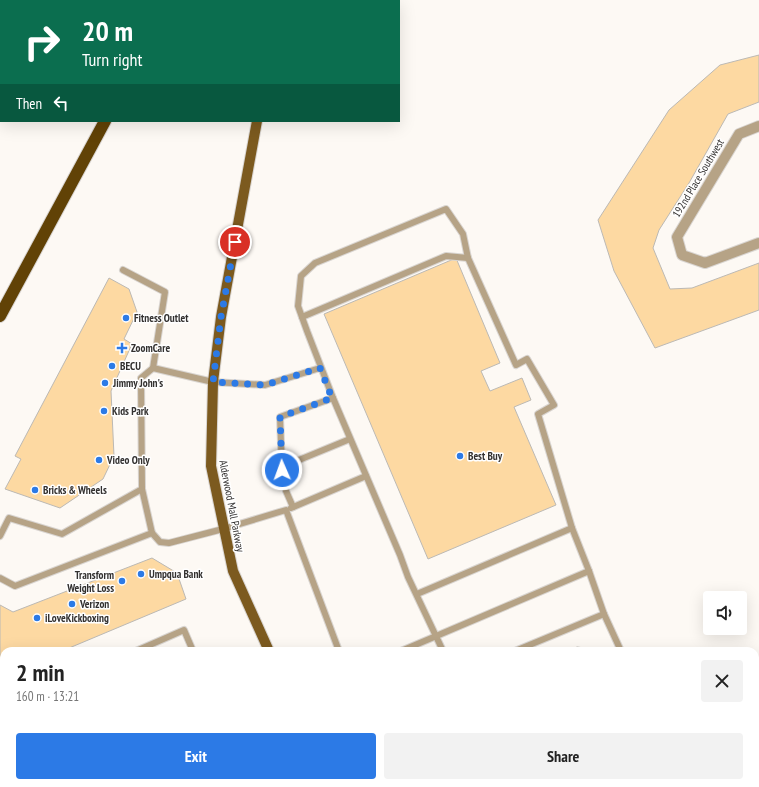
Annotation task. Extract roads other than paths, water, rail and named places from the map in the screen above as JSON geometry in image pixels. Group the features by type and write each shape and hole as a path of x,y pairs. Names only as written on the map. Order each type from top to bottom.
{"highway":[{"path":"0,316 104,122"}],"main road":[{"name":"Alderwood Mall Parkway","path":"257,122 221,317 213,382 211,466 223,529 233,570 266,647"}],"street":[{"name":"192nd Place Southwest","path":"759,126 739,134 677,237 682,256 705,263 759,243"}],"lane":[{"path":"441,647 408,577 400,555 332,398 298,306 301,276 315,263 446,209 463,234 468,258 516,365 527,358 554,405 538,414 572,528 604,614 619,647"},
{"path":"302,317 446,256 468,258"},
{"path":"123,270 165,292 153,368 141,378 142,489 152,533 160,542 169,543 286,510 366,476"},
{"path":"153,368 213,382 265,385 320,368"},
{"path":"294,507 286,491 282,467 280,417 332,398"},
{"path":"282,467 350,439"},
{"path":"0,536 9,518 62,534 142,489"},
{"path":"286,510 337,647"},
{"path":"417,594 572,528"},
{"path":"0,578 15,586 152,533"},
{"path":"410,647 589,571"},
{"path":"525,647 604,614"},
{"path":"145,647 184,630 191,647"}],"place":[{"name":"Fitness Outlet","path":"126,318"},
{"name":"ZoomCare","path":"122,348"},
{"name":"BECU","path":"112,366"},
{"name":"Jimmy John's","path":"105,383"},
{"name":"Kids Park","path":"104,411"},
{"name":"Best Buy","path":"460,456"},
{"name":"Video Only","path":"99,460"},
{"name":"Bricks & Wheels","path":"35,490"},
{"name":"Umpqua Bank","path":"141,574"},
{"name":"Transform Weight Loss","path":"122,581"},
{"name":"Verizon","path":"72,604"},
{"name":"iLoveKickboxing","path":"37,618"}]}
